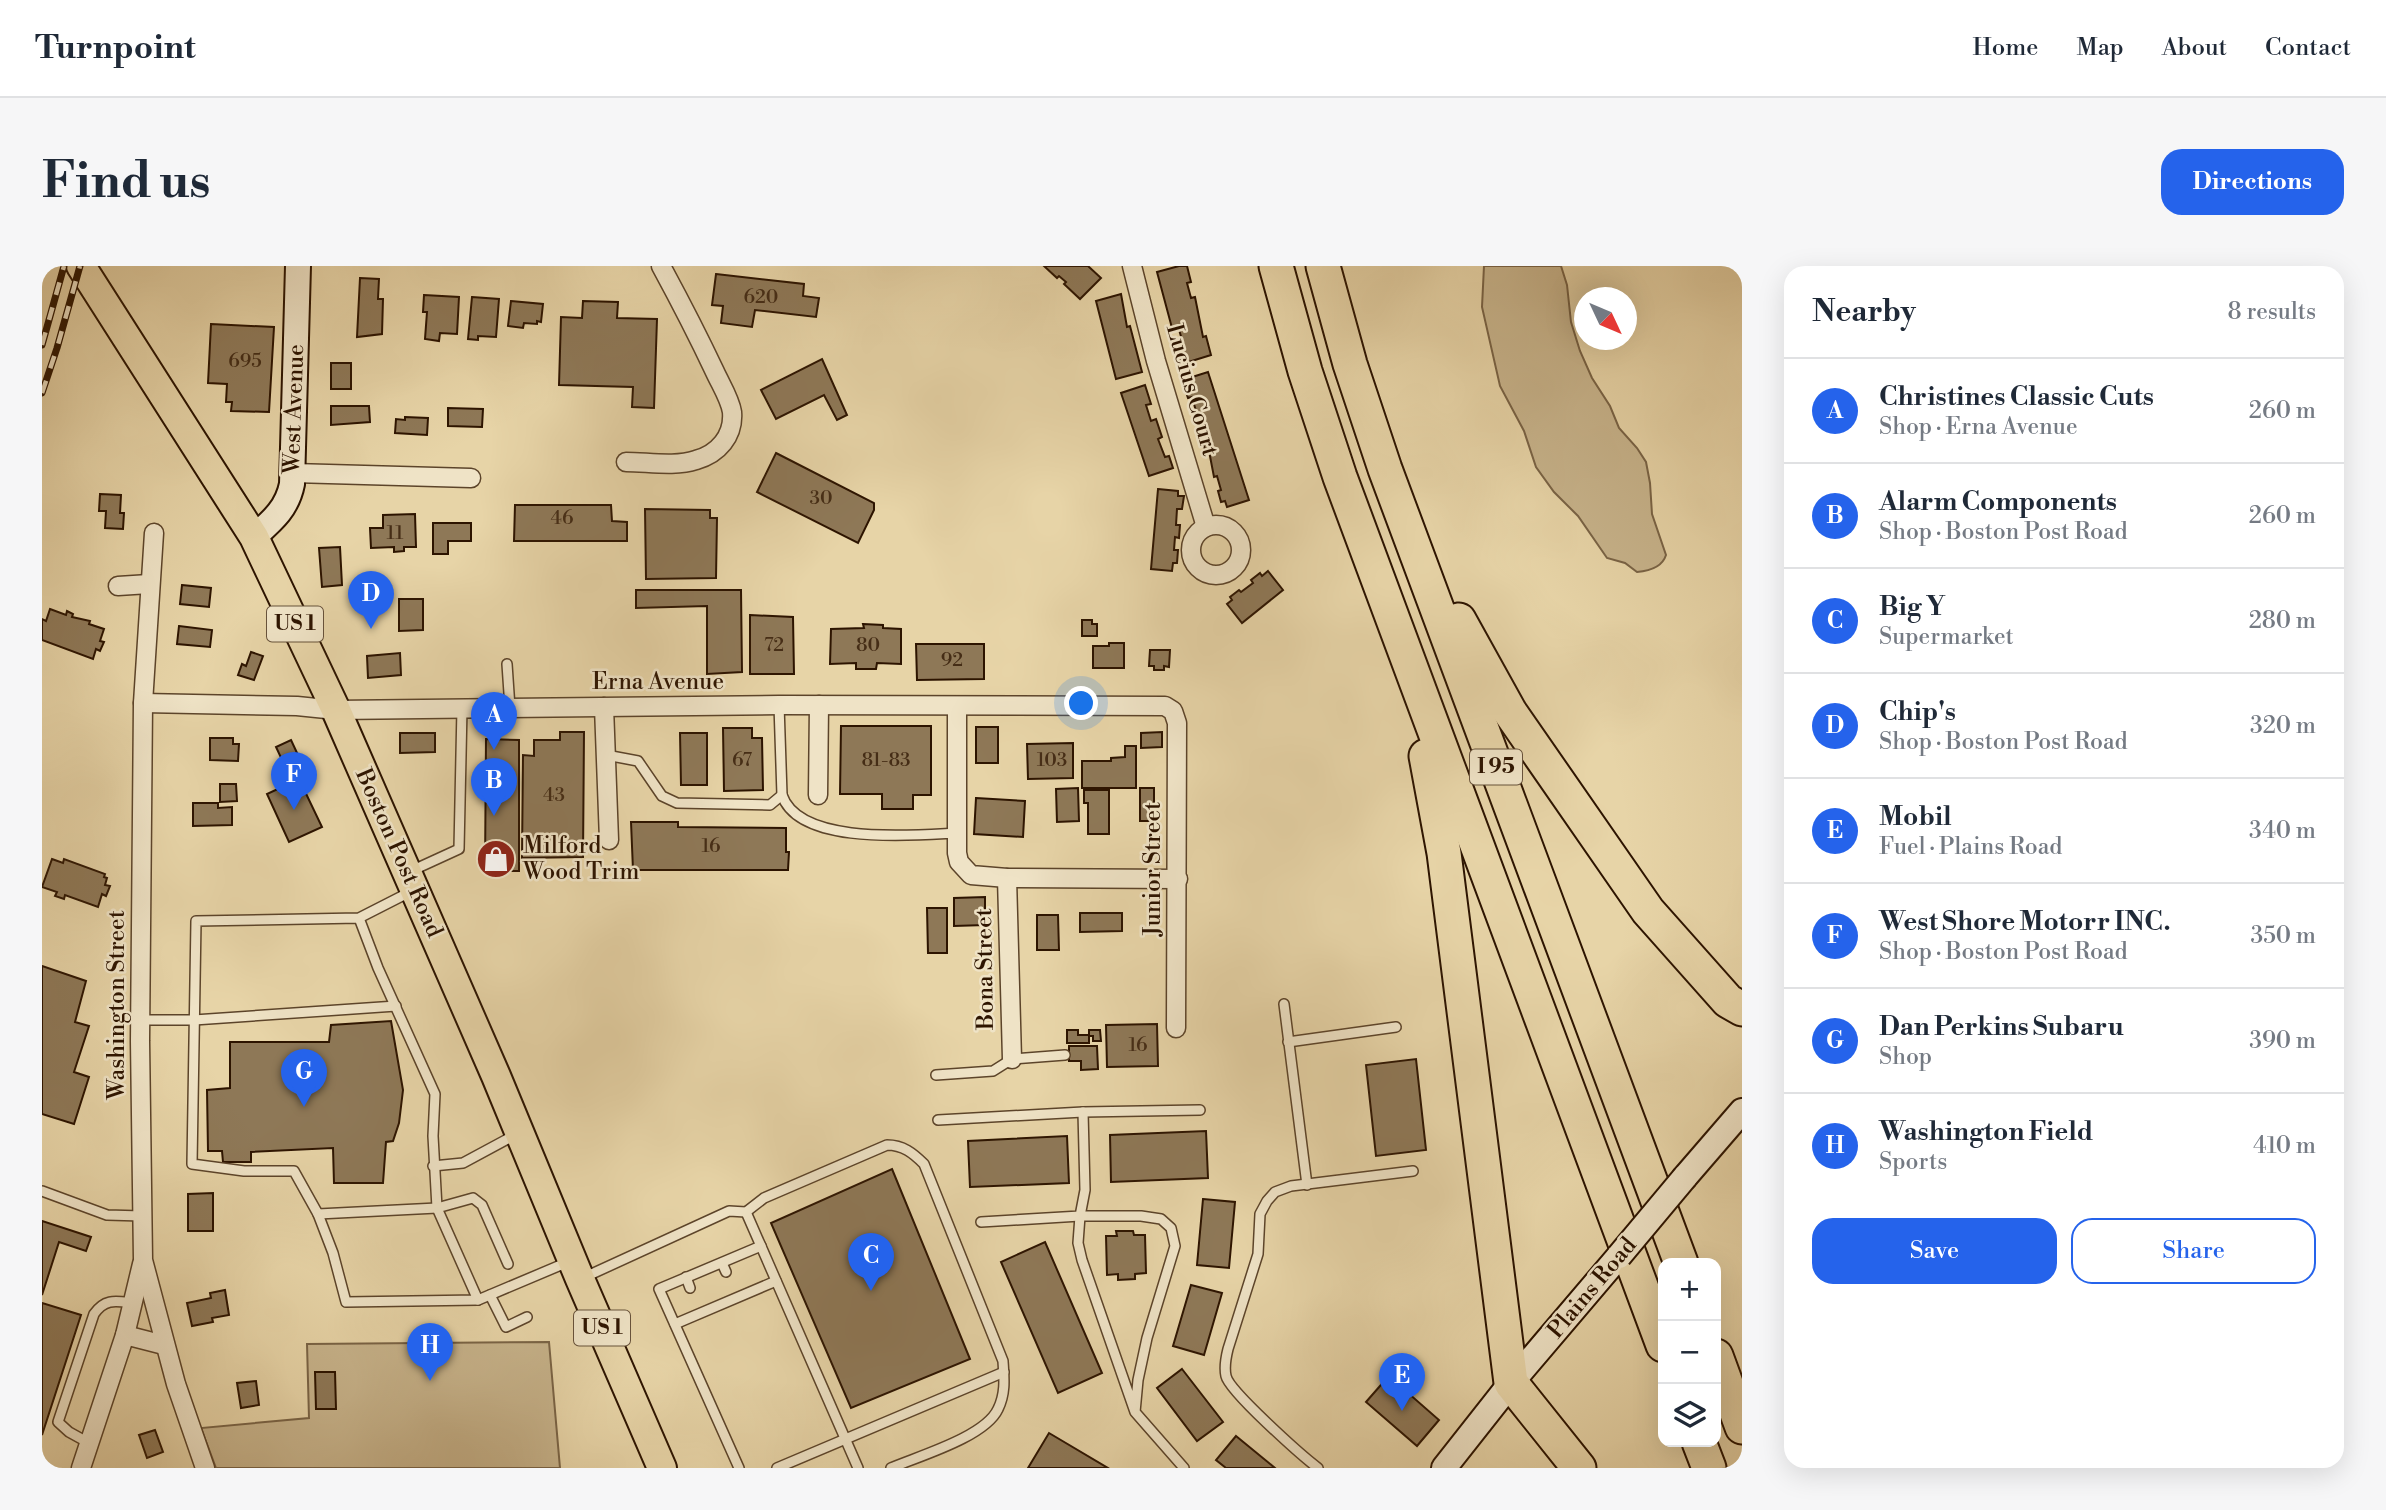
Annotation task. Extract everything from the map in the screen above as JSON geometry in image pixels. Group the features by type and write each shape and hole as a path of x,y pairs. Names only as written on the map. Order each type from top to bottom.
{"highway":[{"name":"I 95","path":"1276,266 1322,424 1658,1332"},
{"name":"I 95","path":"1323,266 1366,415 1679,1258"},
{"path":"1404,519 1510,712 1648,911 1737,1012"},
{"path":"1379,581 1421,734 1439,823 1511,1383 1579,1468"},
{"path":"1721,1370 1742,1427"},
{"path":"1701,1447 1709,1468"}],"main road":[{"name":"Boston Post Road","path":"81,266 254,537 336,710 411,881 662,1468"},
{"name":"West Avenue","path":"254,537 285,506 291,491 298,266"},
{"name":"Plains Road","path":"1444,1468 1511,1383 1742,1111"}],"street":[{"path":"626,462 686,463 699,460 710,455 724,442 732,423 730,404 694,327 661,266"},
{"name":"Lucius Court","path":"1132,266 1156,361 1206,527"},
{"path":"293,472 471,478"},
{"name":"Washington Street","path":"154,533 143,703 140,1020 143,1260 164,1345 205,1468"},
{"path":"118,586 149,584"},
{"name":"Erna Avenue","path":"143,703 297,706 336,710 1155,704 1165,705 1173,711"},
{"path":"818,795 819,705"},
{"path":"957,706 957,853 960,863 971,875 1007,878 1178,878"},
{"path":"604,707 609,841"},
{"name":"Junior Street","path":"1173,711 1177,723 1176,1028"},
{"name":"Bona Street","path":"1007,878 1012,1059"},
{"path":"81,1468 125,1335 143,1260"},
{"path":"125,1335 164,1345"}],"lane":[{"path":"507,664 510,708"},
{"path":"779,705 782,795 790,810 800,818 848,834 874,836 957,833"},
{"path":"462,708 460,849 359,918 196,922 192,1164 244,1171 294,1171 318,1214 333,1253 346,1302 478,1300 576,1270 729,1211 746,1212 764,1198 887,1145 898,1145 924,1164 1003,1361 1004,1388 998,1411 978,1431 891,1468"},
{"path":"606,755 638,761 662,796 677,803 770,805 782,795"},
{"path":"359,918 378,968 435,1094 433,1166 437,1208 478,1300"},
{"path":"1284,1004 1307,1185"},
{"path":"140,1020 194,1020 396,1006"},
{"path":"1288,1042 1396,1027"},
{"path":"936,1075 993,1070 1012,1059 1065,1055"},
{"path":"938,1120 1083,1112 1200,1110"},
{"path":"1083,1112 1084,1190 1078,1242 1082,1260 1135,1412 1184,1468"},
{"path":"433,1166 463,1163 520,1133"},
{"path":"1318,1468 1230,1386 1226,1377 1225,1364 1258,1254 1259,1221 1263,1206 1275,1192 1291,1186 1413,1171"},
{"path":"42,1191 107,1215 142,1216"},
{"path":"318,1214 437,1208 473,1198 482,1205 508,1264"},
{"path":"746,1212 858,1468"},
{"path":"981,1222 1080,1216 1141,1216 1161,1219 1171,1228 1175,1246 1147,1338 1138,1380 1135,1412"},
{"path":"738,1468 659,1289 686,1278 702,1276 722,1263 761,1246"},
{"path":"736,1256 740,1266"},
{"path":"722,1263 726,1272"},
{"path":"686,1278 690,1288"},
{"path":"675,1324 699,1309 750,1287 776,1281"},
{"path":"490,1295 506,1327 527,1317"},
{"path":"89,1443 69,1432 58,1422 94,1314 100,1305 108,1300 134,1303"},
{"path":"777,1468 1004,1372"}],"shaded area":[{"path":"1484,266 1561,266 1567,285 1574,350 1580,350 1619,428 1646,462 1652,514 1666,555 1654,568 1637,572 1625,563 1607,558 1578,516 1554,492 1536,467 1524,431 1500,386 1482,307"},
{"path":"549,1342 560,1468 216,1468 201,1428 309,1418 307,1344"}],"building":[{"path":"1044,266 1088,266 1101,278 1080,299 1064,284 1066,282"},
{"path":"1187,266 1191,282 1187,283 1191,298 1195,297 1203,337 1206,336 1211,355 1182,364 1176,342 1182,340 1178,326 1172,328 1157,272"},
{"path":"716,274 804,284 803,296 819,298 816,317 755,310 752,327 721,323 723,306 712,305"},
{"path":"360,278 379,279 378,299 383,299 382,334 357,337"},
{"path":"1121,294 1127,327 1130,326 1142,372 1116,379 1096,301"},
{"path":"424,295 459,297 457,334 440,333 439,341 425,339 427,312 423,312"},
{"path":"472,297 499,299 496,337 478,336 478,340 468,339"},
{"path":"511,301 543,304 541,322 524,323 523,328 508,326"},
{"path":"583,301 618,302 617,318 657,319 654,408 632,407 633,387 559,385 561,317 582,318"},
{"path":"211,324 274,327 269,412 231,411 232,402 226,402 227,384 208,383"},
{"path":"822,359 847,415 837,420 824,395 776,419 761,390"},
{"path":"331,363 351,363 351,389 331,389"},
{"path":"1208,372 1249,500 1227,507 1225,501 1221,502 1218,491 1221,490 1217,476 1214,477 1209,451 1206,453 1200,423 1196,424 1192,412 1196,411 1192,397 1188,398 1184,386 1188,384 1186,379"},
{"path":"1145,385 1151,404 1146,405 1151,421 1156,419 1162,437 1158,439 1173,468 1149,476 1121,393"},
{"path":"331,406 369,406 370,422 331,425"},
{"path":"448,408 483,409 482,427 448,426"},
{"path":"405,417 428,418 427,435 395,433 396,419 405,420"},
{"path":"776,453 874,503 874,510 858,543 757,492"},
{"path":"1158,489 1178,491 1178,496 1184,496 1182,509 1177,509 1176,525 1180,525 1174,550 1178,550 1177,563 1173,563 1172,571 1151,569"},
{"path":"100,494 121,495 123,529 105,528 106,511 99,511"},
{"path":"515,505 611,505 612,521 627,522 627,541 514,541"},
{"path":"645,509 710,510 710,518 717,518 716,578 646,579"},
{"path":"415,514 416,547 404,547 404,551 394,552 394,547 371,548 370,528 383,528 383,515"},
{"path":"433,523 471,523 471,541 448,541 448,554 433,554"},
{"path":"340,547 342,585 322,587 319,548"},
{"path":"1268,571 1283,590 1242,623 1227,604 1232,600 1230,597 1253,583 1251,580 1260,573 1262,576"},
{"path":"182,585 211,588 209,607 180,604"},
{"path":"636,590 741,590 742,672 707,674 707,606 636,608"},
{"path":"399,599 423,599 423,630 399,631"},
{"path":"50,609 66,615 67,611 73,614 72,617 90,621 89,624 104,629 100,641 104,642 100,651 96,649 93,659 42,640 42,619 46,621"},
{"path":"750,615 793,617 794,674 750,674"},
{"path":"1082,620 1092,620 1092,624 1097,624 1097,636 1082,636"},
{"path":"863,624 901,629 901,664 877,663 876,669 856,669 856,663 830,664 831,629 864,628"},
{"path":"179,626 212,630 210,647 177,644"},
{"path":"1109,643 1124,643 1124,668 1093,668 1093,646 1109,646"},
{"path":"916,644 984,644 984,679 917,680"},
{"path":"1150,650 1170,650 1169,667 1154,670 1154,666 1149,666"},
{"path":"251,652 263,656 254,680 238,675 242,664 246,666"},
{"path":"400,653 401,675 368,678 367,656"},
{"path":"841,726 931,726 931,795 913,795 913,809 882,809 882,794 840,794"},
{"path":"976,727 998,727 998,763 976,763"},
{"path":"723,728 752,728 752,738 762,738 763,790 724,791"},
{"path":"560,732 584,732 583,857 522,858 523,755 534,756 534,740 560,740"},
{"path":"1162,732 1162,747 1141,748 1141,733"},
{"path":"400,733 435,733 435,752 400,753"},
{"path":"680,733 707,733 707,785 681,785"},
{"path":"210,738 233,738 233,744 239,744 238,761 210,760"},
{"path":"486,739 519,740 519,871 485,871"},
{"path":"291,740 298,755 283,762 276,747"},
{"path":"1073,743 1073,778 1028,779 1027,744"},
{"path":"1125,746 1136,746 1136,788 1082,788 1082,761 1111,761 1111,758 1125,757"},
{"path":"299,779 322,827 289,842 267,794"},
{"path":"220,784 236,784 237,801 220,802"},
{"path":"1078,788 1079,821 1057,822 1056,789"},
{"path":"1140,788 1154,788 1154,821 1140,821"},
{"path":"1084,790 1109,790 1109,834 1088,834 1088,803 1084,803"},
{"path":"976,798 1025,801 1023,837 974,834"},
{"path":"193,803 218,803 218,808 232,807 232,825 193,826"},
{"path":"631,822 678,822 678,827 786,828 788,870 633,870"},
{"path":"52,859 63,863 64,859 105,874 105,885 110,886 106,896 102,894 98,907 65,895 64,899 55,896 57,892 42,887"},
{"path":"985,897 985,925 954,926 954,898"},
{"path":"927,908 947,908 947,953 928,953"},
{"path":"1080,913 1122,913 1122,931 1080,932"},
{"path":"1037,915 1058,915 1059,950 1037,950"},
{"path":"42,966 86,981 75,1022 89,1026 74,1072 89,1077 74,1124 42,1114"},
{"path":"391,1021 403,1090 399,1123 393,1141 386,1142 383,1183 334,1183 333,1148 251,1152 251,1162 223,1162 222,1151 208,1151 207,1090 230,1088 230,1042 329,1042 331,1025"},
{"path":"1157,1024 1158,1066 1107,1067 1106,1025"},
{"path":"1067,1030 1078,1030 1078,1035 1089,1035 1089,1030 1100,1030 1101,1041 1093,1041 1093,1036 1089,1036 1089,1043 1067,1043"},
{"path":"1069,1046 1097,1046 1098,1069 1081,1070 1081,1061 1069,1061"},
{"path":"1416,1059 1426,1150 1376,1156 1366,1065"},
{"path":"1206,1131 1208,1178 1111,1182 1110,1135"},
{"path":"1067,1136 1069,1183 970,1187 968,1141"},
{"path":"892,1169 970,1359 851,1408 771,1223"},
{"path":"213,1193 213,1231 188,1231 188,1194"},
{"path":"1203,1199 1235,1202 1229,1268 1197,1265"},
{"path":"42,1221 91,1237 86,1251 59,1242 42,1295"},
{"path":"1116,1231 1133,1231 1134,1235 1145,1235 1146,1273 1135,1274 1135,1279 1118,1280 1118,1274 1107,1275 1106,1236 1117,1236"},
{"path":"1045,1242 1102,1373 1058,1393 1001,1262"},
{"path":"1191,1285 1222,1293 1204,1355 1173,1346"},
{"path":"225,1290 229,1315 212,1318 213,1322 192,1326 187,1303 211,1298 210,1293"},
{"path":"42,1303 81,1315 42,1435"},
{"path":"1182,1369 1223,1422 1197,1441 1157,1388"},
{"path":"315,1372 335,1372 336,1409 316,1409"},
{"path":"1387,1378 1439,1420 1417,1446 1366,1402"},
{"path":"256,1381 259,1405 241,1408 237,1383"},
{"path":"155,1430 163,1452 147,1458 139,1435"},
{"path":"1049,1433 1108,1468 1028,1468"},
{"path":"1236,1436 1275,1468 1226,1468 1216,1460"}],"railway":[{"path":"42,345 64,266"},
{"path":"42,393 80,266"}],"place":[{"name":"Chip's","path":"371,629"},
{"name":"Christines Classic Cuts","path":"494,750"},
{"name":"West Shore Motorr INC.","path":"294,810"},
{"name":"Alarm Components","path":"494,816"},
{"name":"Milford Wood Trim","path":"496,859"},
{"name":"Dan Perkins Subaru","path":"304,1107"},
{"name":"Big Y","path":"871,1291"},
{"name":"Washington Field","path":"430,1381"},
{"name":"Mobil","path":"1402,1411"}]}
